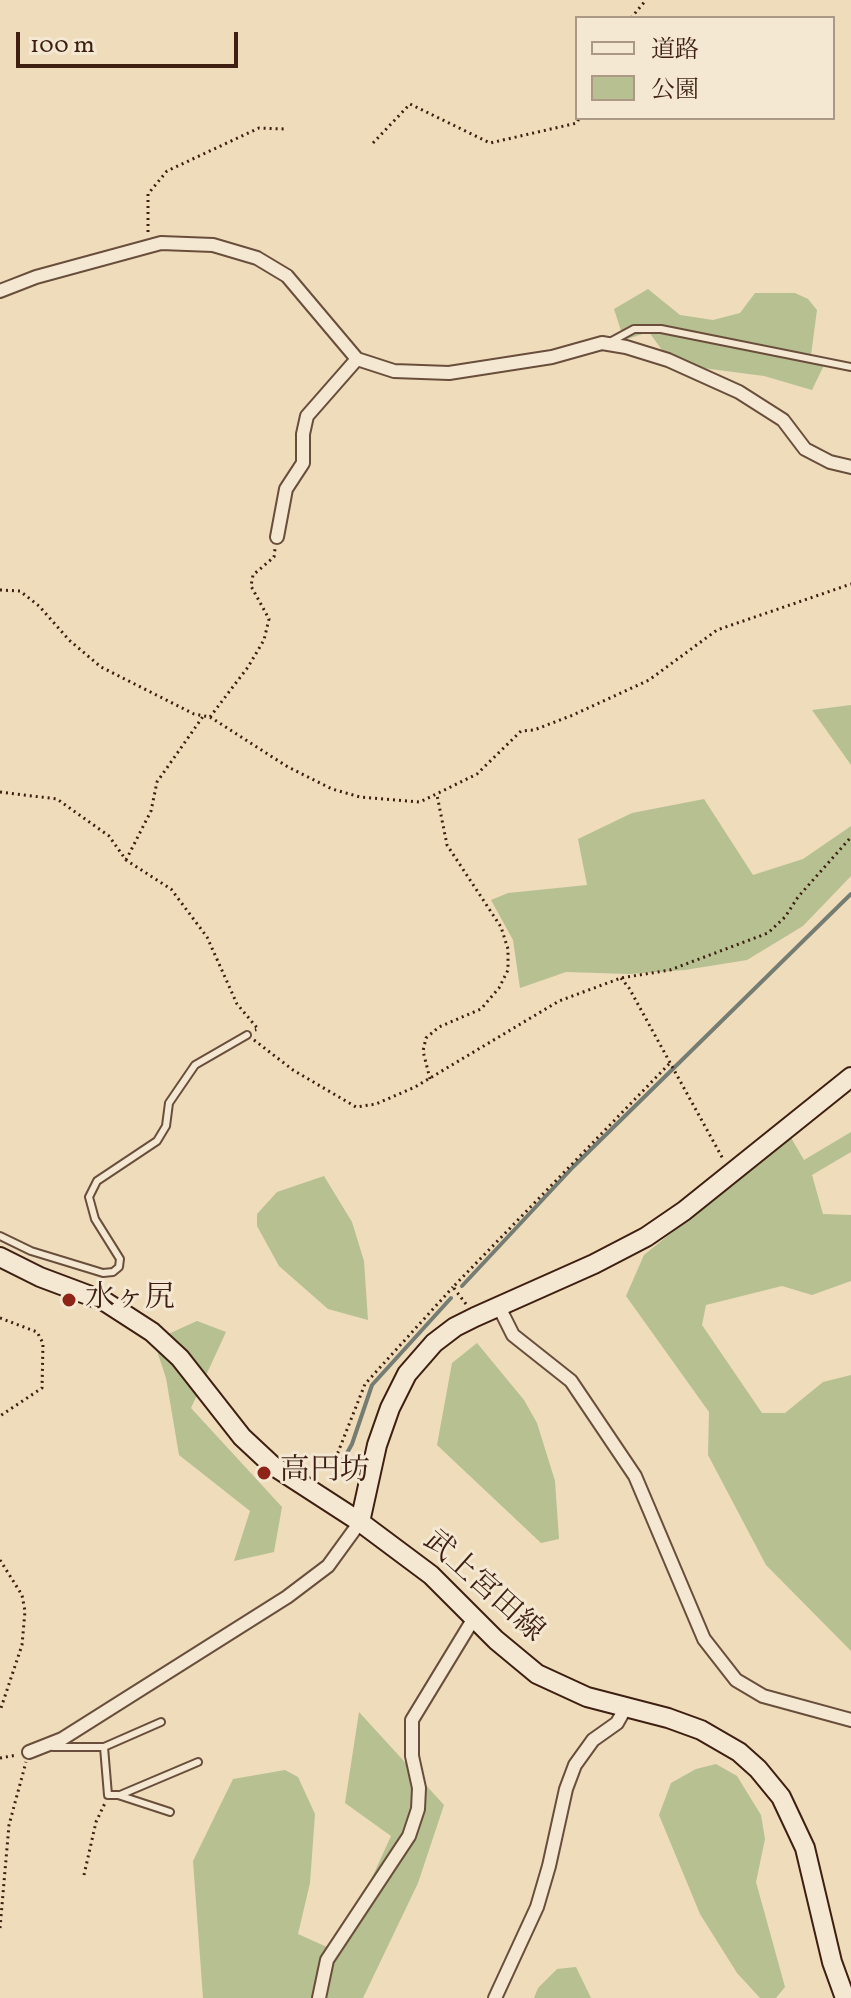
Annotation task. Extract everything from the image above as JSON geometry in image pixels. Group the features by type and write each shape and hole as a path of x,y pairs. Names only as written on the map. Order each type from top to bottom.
{"main road":[{"path":"360,1522 383,1427 400,1385 434,1343 475,1317 646,1237 731,1174 851,1077"},
{"name":"武上宮田線","path":"0,1257 40,1277 104,1301 139,1322 180,1358 227,1420 266,1460 360,1522 431,1575 537,1674 570,1691 701,1730 739,1752 772,1784 789,1811 805,1848 832,1962 845,1998"}],"street":[{"path":"0,291 36,277 161,243 213,245 257,258 287,276 357,359 394,371 449,373 552,357 606,343 668,360 739,392 783,420 805,449 830,462 851,467"},
{"path":"277,537 286,489 303,463 303,434 307,416 357,359"},
{"path":"499,1307 513,1335 571,1381 635,1476 704,1639 736,1680 763,1696 851,1720"},
{"path":"29,1752 62,1739 287,1597 328,1566 360,1522"},
{"path":"319,1998 327,1960 399,1854 413,1828 419,1788 411,1737 412,1720 474,1618"},
{"path":"495,1998 537,1907 566,1789 575,1765 593,1740 617,1723 626,1707"}],"lane":[{"path":"606,343 634,329 661,329 851,367"},
{"path":"0,1236 31,1251 103,1273 113,1272 119,1267 120,1259 95,1219 89,1197 97,1181 157,1141 166,1126 169,1103 195,1065 247,1035"},
{"path":"42,1747 104,1747 161,1722"},
{"path":"104,1747 108,1795 118,1795 170,1812"},
{"path":"118,1795 198,1762"}],"path":[{"path":"633,16 646,0"},
{"path":"373,143 410,104 490,143 577,123 578,120"},
{"path":"148,248 148,194 167,171 259,128 285,129"},
{"path":"210,717 248,667 264,640 269,619 251,586 253,575 274,557 277,537"},
{"path":"0,590 20,591 101,667 194,714 210,717 288,767 332,789 360,797 420,802 477,774 521,731 534,730 573,715 649,680 717,630 851,584"},
{"path":"126,860 151,811 157,782 204,715"},
{"path":"0,792 57,799 109,836 126,860 171,889 207,937 237,1004 258,1029 247,1035 293,1070 356,1107 376,1104 430,1079 559,1001 621,978 670,970 768,933 851,837"},
{"path":"430,1079 423,1051 426,1038 439,1027 481,1009 499,988 508,970 508,949 501,927 447,845 437,795"},
{"path":"621,978 731,1174"},
{"path":"331,1470 365,1384 453,1287 670,1065"},
{"path":"453,1287 475,1317"},
{"path":"0,1318 37,1332 43,1343 42,1388 0,1416"},
{"path":"0,1560 22,1595 25,1611 22,1645 0,1711"},
{"path":"0,1928 9,1825 29,1752"},
{"path":"84,1875 96,1822 108,1795"}],"green space":[{"path":"648,289 680,315 713,320 740,313 755,293 795,293 808,299 817,310 811,355 827,359 812,390 764,376 672,364 649,332 624,340 614,309"},
{"path":"851,705 851,765 812,710"},
{"path":"704,799 753,875 803,859 851,826 851,876 803,926 747,960 685,970 629,974 566,972 520,988 513,940 491,900 508,893 587,885 578,839 632,813"},
{"path":"851,1132 851,1152 812,1175 823,1214 851,1215 851,1281 812,1295 782,1286 706,1305 702,1325 762,1413 785,1413 823,1382 851,1375 851,1651 766,1565 708,1455 709,1412 626,1296 644,1255 790,1136 804,1160"},
{"path":"324,1176 352,1222 364,1261 368,1320 328,1309 279,1266 257,1226 257,1214 277,1192"},
{"path":"197,1321 226,1332 191,1408 282,1507 274,1552 234,1561 250,1511 179,1455 166,1378 157,1351 166,1335"},
{"path":"477,1343 524,1400 537,1423 555,1481 559,1539 541,1543 437,1445 452,1363"},
{"path":"359,1712 444,1805 418,1883 363,1998 203,1998 193,1861 233,1779 285,1770 298,1777 315,1814 310,1883 298,1934 338,1952 391,1836 345,1803"},
{"path":"716,1764 737,1776 761,1815 765,1839 756,1882 785,1987 776,1998 760,1998 737,1973 700,1914 659,1815 671,1783 696,1769"},
{"path":"576,1967 591,1998 534,1998 538,1988 557,1969"}],"waterway":[{"path":"462,1286 573,1167 851,894"},
{"path":"342,1462 352,1444 372,1385 451,1298"}],"place":[{"name":"水ヶ尻","path":"69,1300"},
{"name":"高円坊","path":"264,1473"}]}
